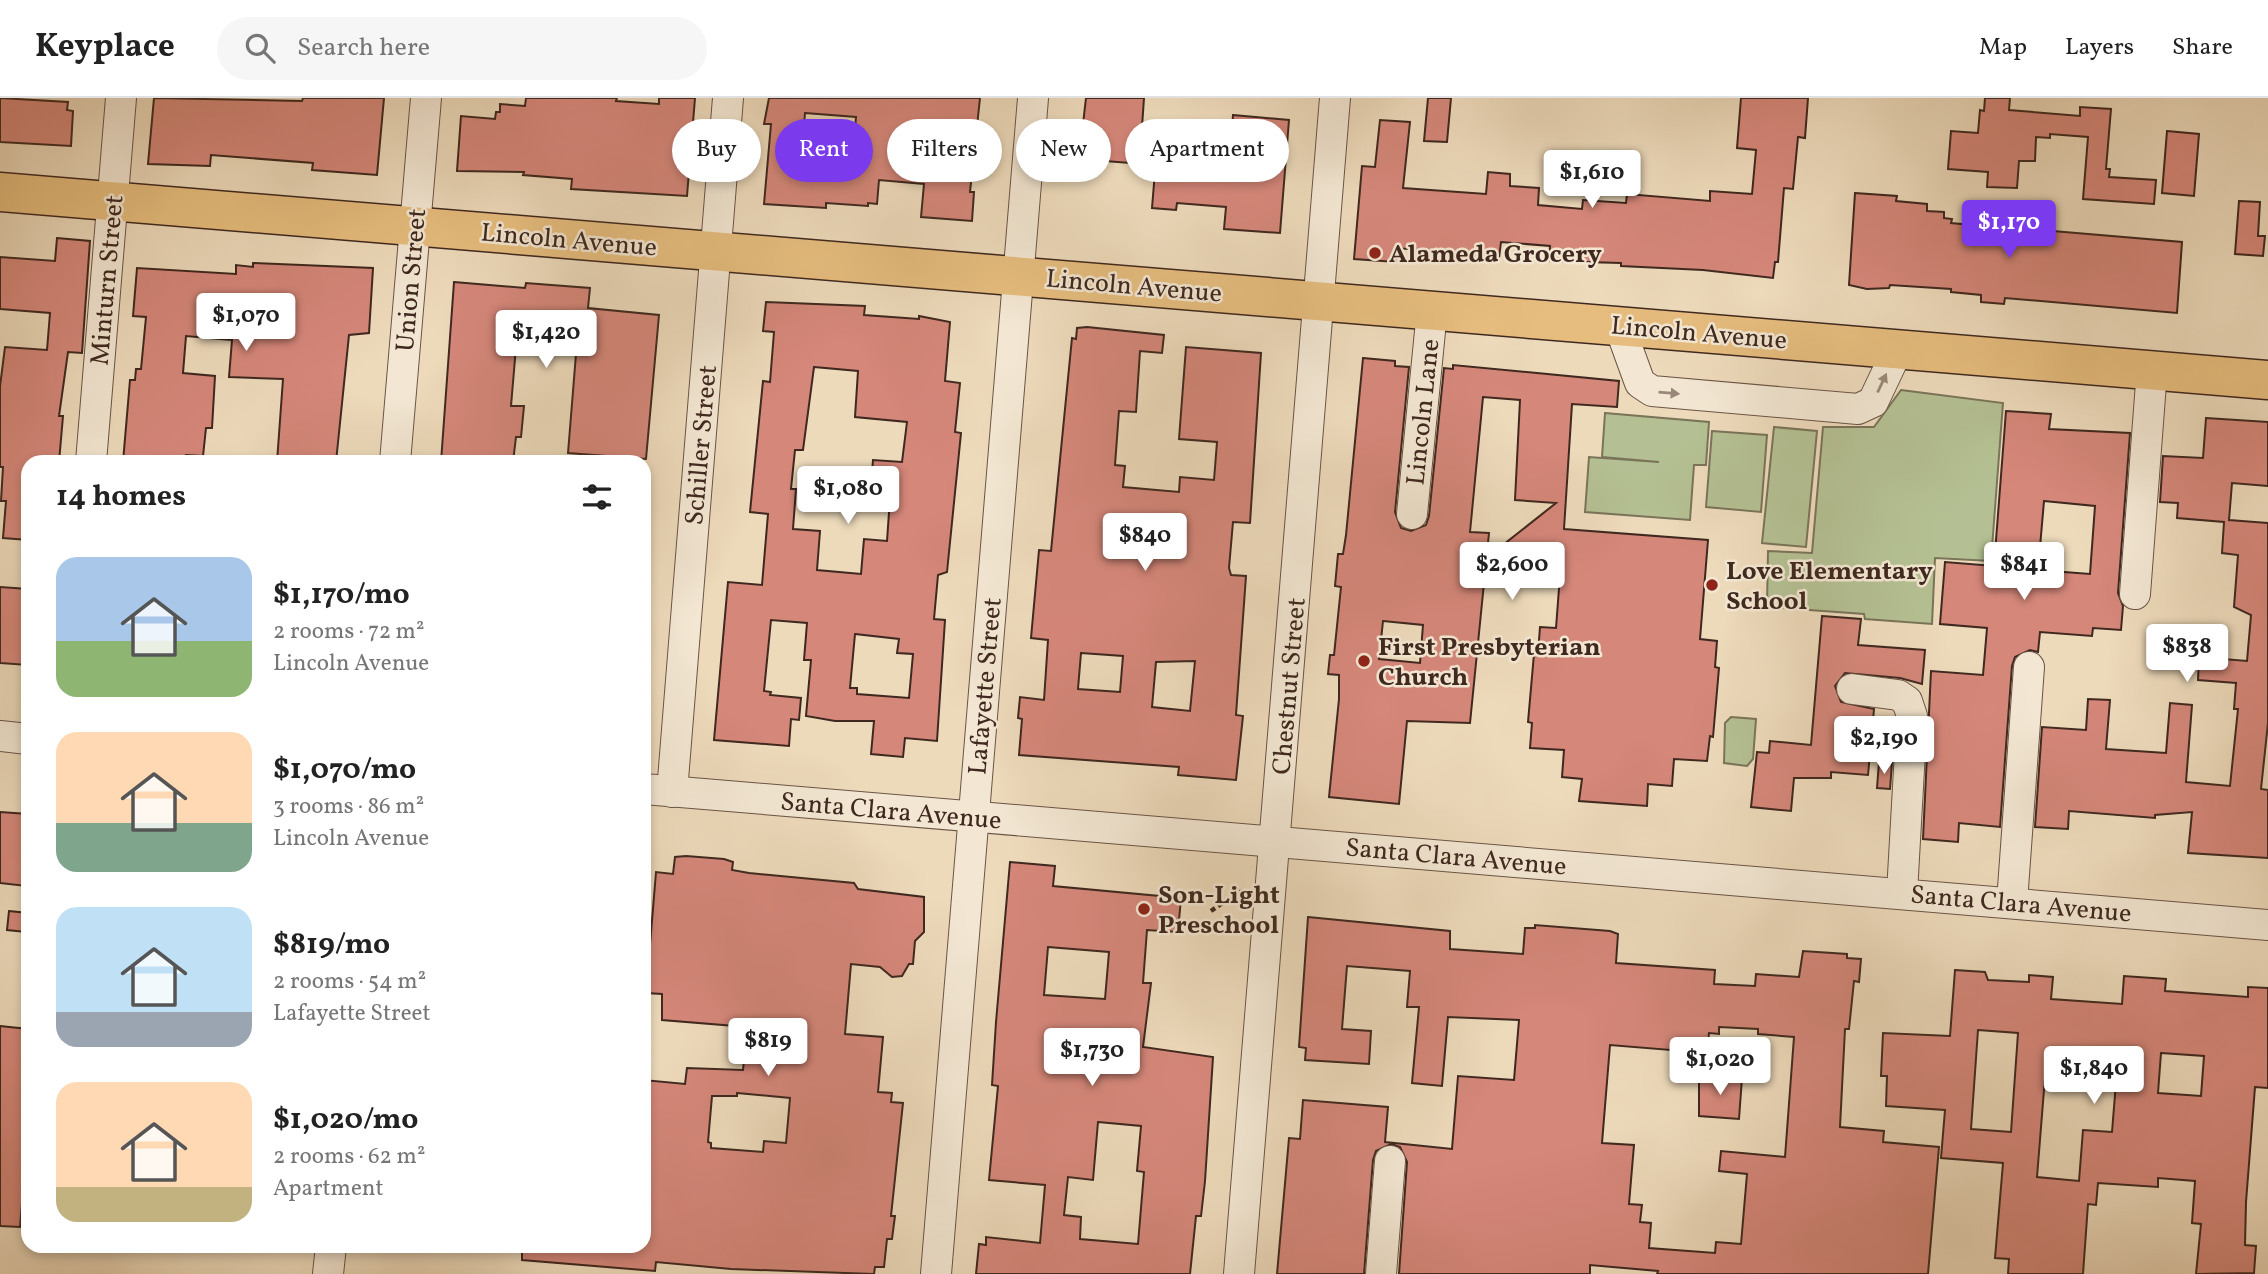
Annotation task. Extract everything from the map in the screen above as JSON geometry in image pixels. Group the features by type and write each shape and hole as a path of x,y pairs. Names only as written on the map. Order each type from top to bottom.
{"main road":[{"name":"Lincoln Avenue","path":"0,192 2268,380"}],"street":[{"name":"Minturn Street","path":"92,455 121,98"},
{"name":"Union Street","path":"396,455 426,98"},
{"name":"Schiller Street","path":"658,791 716,250 728,98"},
{"name":"Lafayette Street","path":"936,1274 1032,98"},
{"name":"Chestnut Street","path":"1239,1274 1335,98"},
{"name":"Lincoln Lane","path":"1412,514 1432,311"},
{"path":"1619,325 1640,383 1651,391 1858,408 1873,402 1898,349"},
{"path":"2135,594 2152,370"},
{"path":"2012,902 2029,667"},
{"path":"1853,689 1898,695 1908,701 1912,716 1902,893"},
{"path":"0,736 21,738"},
{"name":"Santa Clara Avenue","path":"658,791 2268,925"},
{"path":"1381,1274 1390,1161"},
{"path":"328,1274 330,1253"}],"path":[{"path":"1211,911 1238,892 1271,893"}],"green space":[{"path":"1901,390 2003,403 1991,561 1935,558 1932,624 1865,619 1864,614 1767,607 1768,551 1812,553 1823,427 1874,427"},
{"path":"1605,413 1709,422 1706,465 1694,465 1690,520 1585,512 1589,457 1659,462 1602,457"},
{"path":"1774,427 1817,431 1806,547 1762,543"},
{"path":"1712,431 1767,435 1761,512 1706,507"},
{"path":"1731,717 1756,719 1753,759 1747,766 1724,763 1725,723"}],"building":[{"path":"0,98 68,102 67,110 73,111 71,146 0,142"},
{"path":"154,98 302,101 303,98 384,98 377,175 312,170 313,163 211,155 210,166 148,164"},
{"path":"526,98 617,98 616,101 659,104 659,98 695,98 693,119 672,119 672,182 688,182 687,196 571,189 572,179 523,175 524,172 457,171 461,116 495,119 496,112 500,112 500,104 525,106"},
{"path":"769,98 980,98 978,119 887,119 887,181 879,180 877,204 868,203 868,206 826,203 826,208 764,204 771,124 764,124"},
{"path":"1086,98 1144,98 1143,119 1125,119 1125,163 1111,162 1111,119 1084,119"},
{"path":"1428,98 1451,98 1447,142 1424,141"},
{"path":"1741,98 1808,98 1805,138 1798,137 1793,189 1784,188 1778,262 1775,262 1773,278 1703,270 1621,266 1621,263 1549,261 1550,246 1501,242 1499,258 1398,248 1396,262 1354,259 1362,166 1375,167 1380,120 1410,122 1403,188 1486,194 1488,172 1510,174 1510,186 1539,188 1538,205 1582,209 1583,200 1626,203 1627,194 1710,201 1710,191 1752,194 1756,150 1737,148"},
{"path":"1985,98 2010,98 2009,110 2080,116 2080,107 2111,109 2106,169 2110,169 2109,177 2156,180 2154,204 2083,199 2088,137 2050,134 2050,138 2036,137 2035,161 2019,161 2017,188 1987,187 1988,172 1948,169 1951,131 1978,133 1980,110 1984,111"},
{"path":"1233,115 1278,119 1233,119"},
{"path":"2167,131 2199,134 2194,196 2162,193"},
{"path":"902,182 971,182 970,192 974,192 972,221 921,217 924,184"},
{"path":"1154,182 1284,182 1280,233 1224,229 1226,207 1177,203 1176,210 1152,208"},
{"path":"1855,193 1897,196 1896,201 1927,204 1927,211 1944,212 1944,218 1952,219 1951,223 1972,225 1971,235 2017,238 2018,228 2182,242 2177,313 2005,298 2004,304 1981,302 1981,295 1951,292 1951,289 1890,285 1889,288 1867,289 1849,285"},
{"path":"2239,201 2260,202 2258,236 2265,236 2263,256 2235,254"},
{"path":"57,238 90,241 82,353 68,352 59,416 63,416 60,455 21,455 21,539 3,538 6,501 1,501 3,467 0,467 0,386 5,347 47,350 50,313 0,309 0,257 55,261"},
{"path":"253,263 373,268 369,333 349,335 337,455 278,455 283,379 229,377 232,340 186,336 183,373 215,376 212,428 206,428 203,455 124,455 130,380 135,380 136,369 141,369 146,317 133,316 137,268 236,274 236,265 253,267"},
{"path":"454,282 525,288 526,283 590,288 588,308 659,315 646,455 568,453 576,354 516,347 511,406 524,406 521,437 516,437 514,455 442,455"},
{"path":"766,302 865,306 864,315 919,319 919,316 950,322 945,381 960,383 955,432 961,433 947,572 938,575 934,619 945,620 937,741 905,738 903,757 871,754 874,721 835,721 806,716 811,660 804,660 807,623 771,620 764,691 771,692 770,695 801,698 799,720 791,719 789,746 714,740 728,582 762,585 768,514 750,512 763,381 770,382 774,332 763,331","holes":["814,367 858,371 855,417 907,422 902,462 873,460 870,496 890,498 887,541 864,539 861,574 817,570 820,531 793,529 796,489 791,489 795,450 803,450","855,634 899,639 897,653 913,654 909,698 857,694 857,688 850,688"]},
{"path":"1077,328 1164,335 1162,353 1140,351 1136,412 1119,411 1115,465 1125,466 1123,487 1179,492 1180,477 1214,480 1217,442 1179,439 1186,347 1261,353 1250,523 1233,522 1229,568 1231,575 1246,576 1236,715 1243,716 1236,780 1178,775 1179,767 1019,755 1022,719 1018,718 1020,697 1044,700 1048,640 1031,638 1039,550 1051,551 1072,338 1076,339","holes":["1081,653 1123,656 1120,692 1078,689","1195,661 1190,711 1152,707 1156,662"]},
{"path":"1363,358 1395,361 1395,366 1409,367 1395,512 1401,528 1411,531 1426,525 1429,516 1444,368 1453,369 1453,365 1619,381 1617,407 1572,404 1564,529 1708,540 1700,639 1717,641 1715,667 1719,668 1713,737 1710,736 1707,761 1674,759 1672,786 1648,784 1647,806 1579,801 1582,779 1562,777 1564,750 1530,748 1532,723 1528,722 1534,654 1538,654 1540,627 1556,628 1561,562 1514,558 1503,545 1556,503 1515,500 1520,400 1483,397 1470,532 1489,533 1470,723 1407,721 1399,804 1329,797 1339,675 1328,674 1330,655 1334,655 1341,587 1335,586 1338,554 1343,554","holes":["1383,621 1423,625 1420,663 1379,659"]},
{"path":"2006,411 2051,414 2049,429 2130,433 2118,593 2123,606 2121,630 2093,628 2092,636 2040,632 2038,652 2030,650 2015,657 2012,666 2000,827 1959,823 1958,842 1923,839 1931,671 1983,675 1987,628 1940,624 1945,562 1994,566","holes":["2044,501 2095,506 2090,574 2038,570"]},
{"path":"2206,418 2268,422 2268,486 2232,483 2229,520 2268,523 2268,723 2261,789 2268,790 2268,858 2188,853 2192,812 2155,815 2155,818 2069,811 2068,829 2035,827 2042,727 2086,730 2088,699 2110,700 2106,749 2166,753 2170,703 2192,705 2186,782 2230,786 2238,709 2234,709 2236,683 2198,680 2199,657 2247,661 2251,615 2234,607 2238,555 2222,553 2224,522 2177,518 2178,503 2160,502 2163,456 2203,458"},
{"path":"0,587 21,588 21,664 0,663"},
{"path":"1822,616 1861,619 1858,645 1925,650 1922,684 1900,678 1845,673 1835,686 1841,702 1874,709 1868,775 1831,772 1831,778 1794,778 1791,811 1751,807 1757,752 1769,753 1770,741 1811,745"},
{"path":"1879,762 1892,763 1890,789 1877,788"},
{"path":"0,812 21,814 21,885 0,883"},
{"path":"675,857 724,859 733,862 732,870 854,883 858,889 924,897 924,932 915,941 913,964 909,964 902,976 892,977 880,967 851,964 845,1034 883,1037 878,1092 892,1093 891,1102 903,1103 891,1216 895,1216 892,1239 887,1239 884,1267 875,1267 874,1274 731,1269 656,1262 655,1271 522,1260 522,1253 651,1253 651,1081 685,1084 687,1068 743,1070 747,1027 662,1020 662,994 651,993 651,932 656,872 673,874","holes":["737,1093 790,1098 786,1143 764,1141 763,1152 711,1148 711,1143 708,1142 712,1096 737,1096"]},
{"path":"1010,862 1055,866 1053,886 1181,898 1178,932 1147,930 1143,983 1151,983 1143,1047 1213,1057 1205,1181 1201,1216 1196,1216 1190,1274 976,1274 979,1244 986,1245 986,1237 1040,1243 1045,1185 989,1180 998,1086 992,1085","holes":["1048,947 1109,952 1105,999 1044,995","1098,1122 1141,1126 1137,1171 1144,1172 1138,1244 1080,1239 1081,1217 1064,1215 1068,1177 1093,1180"]},
{"path":"9,911 21,912 21,931 7,930"},
{"path":"1308,917 1450,931 1450,949 1523,954 1525,928 1535,928 1535,925 1610,931 1618,934 1616,963 1715,970 1714,984 1755,986 1756,974 1799,977 1803,951 1847,954 1847,958 1861,959 1859,982 1854,981 1849,1029 1845,1029 1840,1127 1884,1131 1883,1142 1939,1147 1928,1274 1657,1274 1658,1271 1590,1265 1590,1274 1399,1274 1407,1162 1400,1147 1391,1144 1376,1151 1373,1160 1364,1274 1277,1274 1289,1138 1300,1139 1303,1100 1388,1107 1385,1142 1452,1149 1458,1076 1514,1080 1519,1020 1448,1017 1442,1086 1412,1083 1419,1007 1407,1007 1410,971 1347,966 1342,1029 1371,1031 1369,1064 1305,1060 1306,1048 1299,1047","holes":["1719,1027 1758,1029 1758,1034 1794,1037 1785,1157 1721,1151 1719,1171 1747,1174 1741,1244 1716,1242 1715,1253 1649,1248 1651,1223 1640,1222 1642,1205 1629,1204 1634,1145 1602,1143 1610,1045 1707,1053 1709,1033 1719,1034"]},
{"path":"1955,970 1985,972 1988,980 2029,982 2029,975 2053,977 2051,999 2122,1004 2124,976 2166,979 2165,991 2248,997 2248,987 2268,988 2268,1088 2255,1087 2246,1202 2245,1245 2256,1246 2254,1273 2196,1274 2201,1224 2192,1223 2195,1181 2158,1178 2158,1187 2098,1183 2096,1205 2088,1204 2083,1274 2008,1274 2009,1259 1995,1258 2003,1163 1941,1158 1945,1110 1886,1106 1887,1076 1881,1076 1883,1033 1950,1036","holes":["1978,1030 2018,1033 2011,1132 1971,1129","2161,1053 2204,1056 2201,1096 2158,1093","2046,1065 2117,1070 2112,1132 2083,1130 2079,1181 2037,1177"]},
{"path":"0,1026 21,1028 21,1215 20,1227 0,1226"},
{"path":"1699,1075 1742,1078 1739,1119 1699,1116"}],"place":[{"name":"Alameda Grocery","path":"1375,253"},
{"name":"Love Elementary School","path":"1712,585"},
{"name":"First Presbyterian Church","path":"1364,661"},
{"name":"Son-Light Preschool","path":"1144,909"}]}
